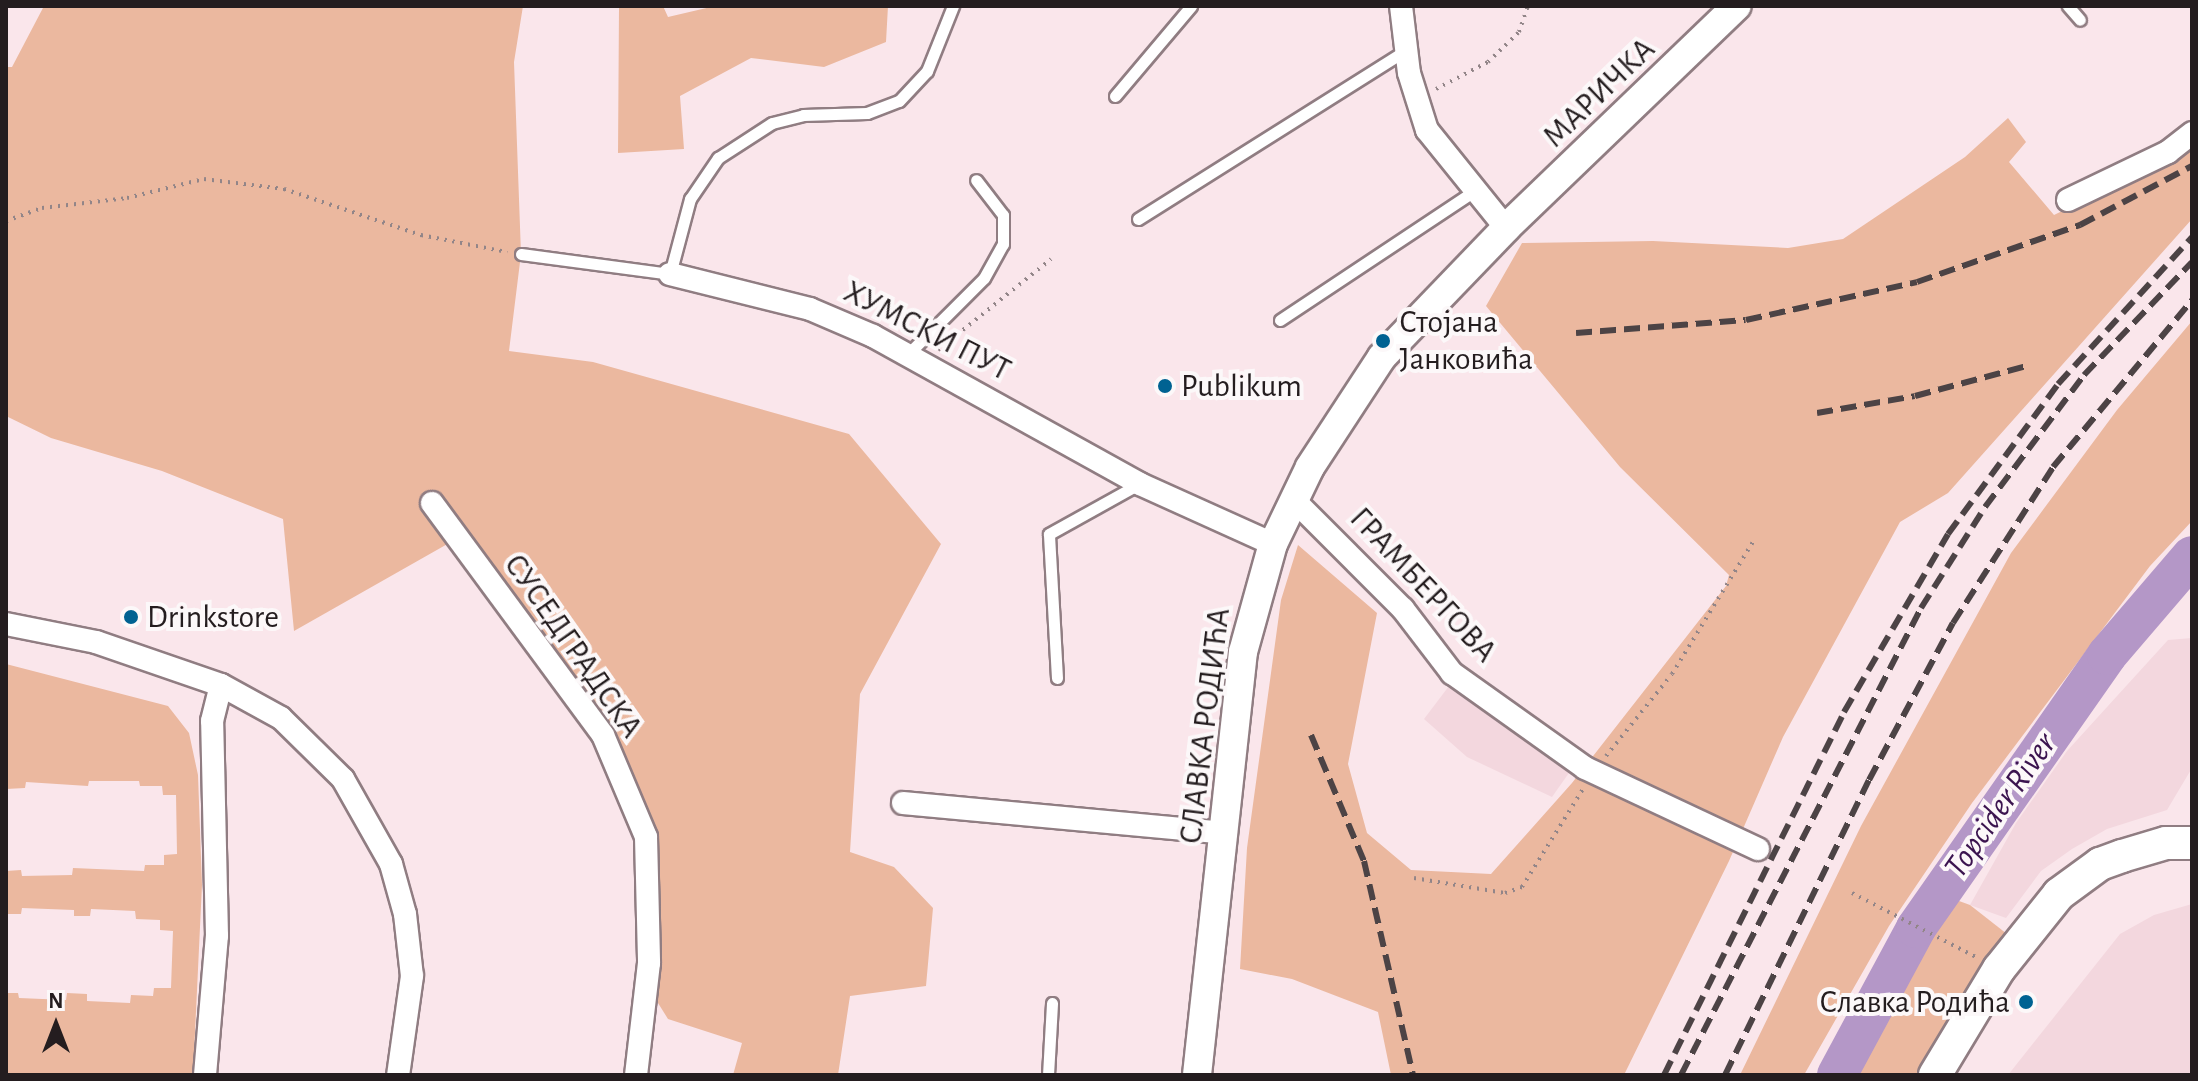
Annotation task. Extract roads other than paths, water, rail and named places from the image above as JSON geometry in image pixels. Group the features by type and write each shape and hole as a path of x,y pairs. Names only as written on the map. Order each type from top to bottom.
{"main road":[{"path":"1935,1075 1999,969 2044,910 2100,864 2166,843 2192,843"}],"street":[{"path":"1401,6 1405,51 1416,100 1427,130 1473,192 1506,228"},
{"name":"МАРИЧКА","path":"1506,228 1737,6"},
{"path":"2068,200 2168,152 2192,133"},
{"name":"СЛАВКА РОДИЋА","path":"1197,1075 1243,652 1273,544 1332,429 1382,357 1506,228"},
{"name":"ХУМСКИ ПУТ","path":"670,274 810,309 915,358 1140,484 1273,544"},
{"name":"ГРАМБЕРГОВА","path":"1294,500 1403,609 1452,673 1585,768 1758,849"},
{"name":"СУСЕДГРАДСКА","path":"432,503 603,735 646,837 649,963 636,1075"},
{"path":"6,624 159,660 221,685 281,718 328,763 360,804 391,864 405,914 412,976 398,1075"},
{"path":"205,1075 217,936 212,721 221,685"},
{"path":"903,803 1225,833"}],"lane":[{"path":"670,274 690,199 718,158 772,123 803,115 867,113 899,101 927,71 953,6"},
{"path":"1115,96 1191,6"},
{"path":"2068,6 2080,20"},
{"path":"1138,219 1405,51"},
{"path":"915,358 984,278 1003,244 1003,215 976,180"},
{"path":"1280,320 1473,192"},
{"name":"ХУМСКИ ПУТ","path":"521,254 670,274"},
{"path":"1057,678 1049,534 1140,484"},
{"path":"1048,1075 1052,1003"}],"waterway":[{"name":"Topcider River","path":"1837,1075 1916,928 2107,655 2192,556"},
{"path":"1949,881 1954,896"}],"railway":[{"path":"1576,333 1746,320 1917,282 2080,225 2192,166"},
{"path":"1664,1075 1844,712 1948,534 2058,384 2192,237"},
{"path":"1681,1075 1921,608 1985,507 2084,375 2192,262"},
{"path":"1725,1075 1869,780 1953,623 2053,467 2192,300"},
{"path":"1817,413 1915,396 2027,366"},
{"path":"1311,735 1364,861 1413,1075"}],"place":[{"name":"Стојана Јанковића","path":"1383,341"},
{"name":"Publikum","path":"1165,386"},
{"name":"Drinkstore","path":"131,617"},
{"name":"Славка Родића","path":"2026,1002"}]}
